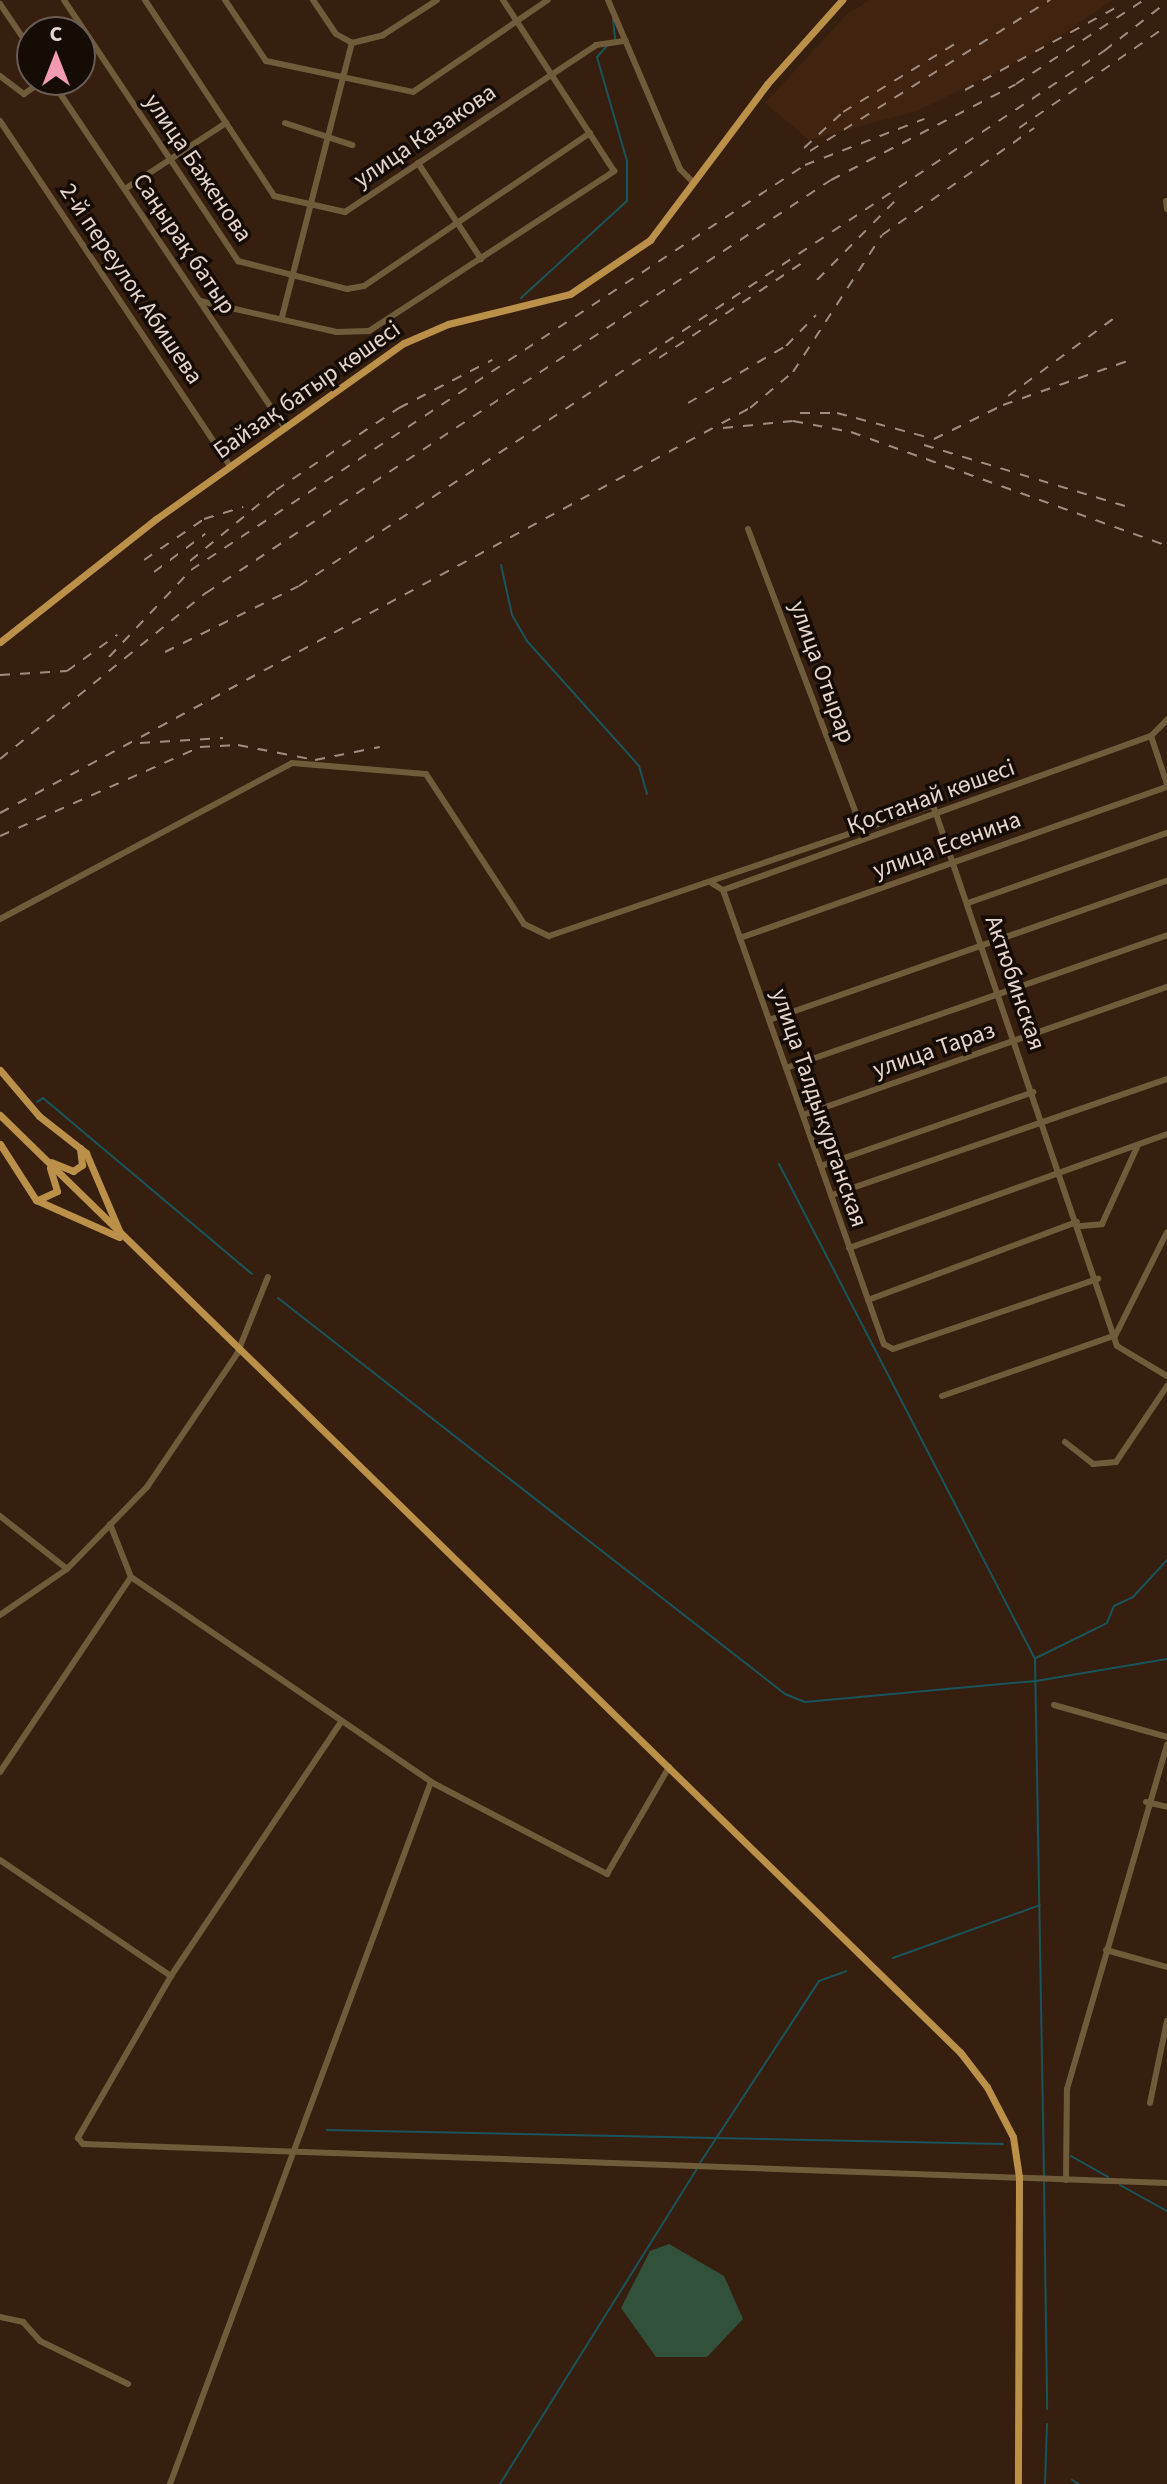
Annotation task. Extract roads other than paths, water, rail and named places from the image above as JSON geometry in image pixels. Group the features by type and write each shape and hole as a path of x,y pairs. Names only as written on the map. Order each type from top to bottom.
{"main road":[{"name":"Байзақ батыр көшесі","path":"0,642 232,467 404,343 448,324 503,316 570,294 650,240 692,181 842,0"},
{"path":"0,1070 39,1116 79,1146 123,1239"},
{"path":"0,1115 237,1354 307,1412 960,2052 1013,2137 1019,2177 1018,2484"},
{"path":"0,1144 36,1200 123,1239"},
{"path":"45,1159 73,1171 82,1165 79,1146"},
{"path":"36,1200 57,1191 45,1159"}],"street":[{"name":"улица Баженова","path":"64,0 238,261 293,275 364,286 590,133"},
{"name":"улица Казакова","path":"145,0 274,196 311,207 345,212 596,45 626,41"},
{"path":"225,0 266,61 413,92 548,0"},
{"path":"313,0 336,34 352,43 383,35 437,0"},
{"path":"200,301 282,317 337,332 369,331 614,171 503,0"},
{"path":"608,0 680,169 692,181"},
{"path":"0,4 16,28"},
{"path":"282,317 352,43"},
{"name":"Саңырақ батыр","path":"62,96 285,428"},
{"name":"2-й переулок Абишева","path":"0,121 232,467"},
{"path":"125,189 226,123"},
{"path":"285,123 352,145"},
{"path":"418,163 481,259"},
{"path":"1166,201 1167,209"},
{"name":"улица Отырар","path":"748,529 861,827"},
{"path":"1167,720 1151,736 1167,786"},
{"name":"Қостанай көшесі","path":"723,890 1151,736"},
{"path":"0,919 292,763 426,774 524,924 538,935 710,882 861,827"},
{"name":"улица Есенина","path":"740,938 1167,786"},
{"name":"Актюбинская","path":"861,827 933,805 1045,1121 1114,1336"},
{"path":"968,903 1167,833"},
{"path":"769,1020 1167,881"},
{"path":"710,882 723,890"},
{"name":"улица Талдыкурганская","path":"723,890 868,1300 893,1349 1098,1279"},
{"path":"786,1068 1167,935"},
{"name":"улица Тараз","path":"803,1115 1167,987"},
{"path":"832,1195 1167,1079"},
{"path":"821,1166 1034,1092"},
{"path":"849,1248 1167,1134"},
{"path":"868,1300 1079,1224 1102,1224 1138,1145"},
{"path":"1167,1232 1114,1336 1117,1346 1167,1376"},
{"path":"0,1615 67,1569 147,1487 237,1354 268,1277"},
{"path":"942,1396 1114,1336"},
{"path":"1065,1442 1093,1464 1116,1462 1167,1386"},
{"path":"0,1516 67,1569"},
{"path":"110,1524 131,1577 431,1782 607,1874 669,1767"},
{"path":"0,1772 131,1577"},
{"path":"1054,1705 1167,1737"},
{"path":"341,1722 171,1976 78,2138 83,2144 1167,2183"},
{"path":"1066,2180 1067,2089 1146,1802 1167,1744"},
{"path":"170,2484 290,2150 431,1782"},
{"path":"1146,1802 1167,1807"},
{"path":"0,1860 171,1976"},
{"path":"1106,1950 1167,1967"},
{"path":"1150,2103 1167,2021"},
{"path":"0,2317 23,2322 40,2341 128,2384"}],"waterway":[{"path":"613,19 615,39"},
{"path":"521,298 627,201 627,161 597,57 607,46"},
{"path":"501,565 512,615 527,641 639,766 647,794"},
{"path":"37,1102 43,1098 252,1274"},
{"path":"779,1164 1035,1659 1044,2176"},
{"path":"278,1298 785,1694 805,1702 1036,1681 1167,1659"},
{"path":"1036,1658 1107,1623 1114,1606 1133,1597 1167,1560"},
{"path":"893,1958 1040,1905"},
{"path":"700,2163 819,1981 846,1971"},
{"path":"327,2130 1003,2144"},
{"path":"1071,2156 1108,2177"},
{"path":"500,2484 697,2169"},
{"path":"1044,2182 1047,2409"},
{"path":"1120,2185 1167,2211"},
{"path":"1045,2484 1047,2424"},
{"path":"1072,2480 1079,2484"}],"railway":[{"path":"810,151 1050,0"},
{"path":"0,759 206,593 831,180 1016,84 1144,0"},
{"path":"165,652 299,586 1104,51 1167,2"},
{"path":"965,90 1119,6"},
{"path":"1019,128 1167,26"},
{"path":"804,148 843,112 955,44"},
{"path":"109,657 191,570 805,165 924,119"},
{"path":"0,813 750,408 793,372 882,235 1034,128"},
{"path":"817,280 898,198"},
{"path":"659,358 805,261"},
{"path":"688,403 786,346 816,315"},
{"path":"1008,396 1114,318"},
{"path":"190,561 276,490 399,408 492,360"},
{"path":"800,413 837,413 934,439 1003,405 1130,360"},
{"path":"723,428 793,421 851,432 1167,546"},
{"path":"924,445 1125,506"},
{"path":"144,560 204,519 243,507"},
{"path":"154,572 205,534"},
{"path":"0,675 67,671 117,635"},
{"path":"140,743 223,738"},
{"path":"0,836 200,747 238,745 315,760 380,747"}]}
